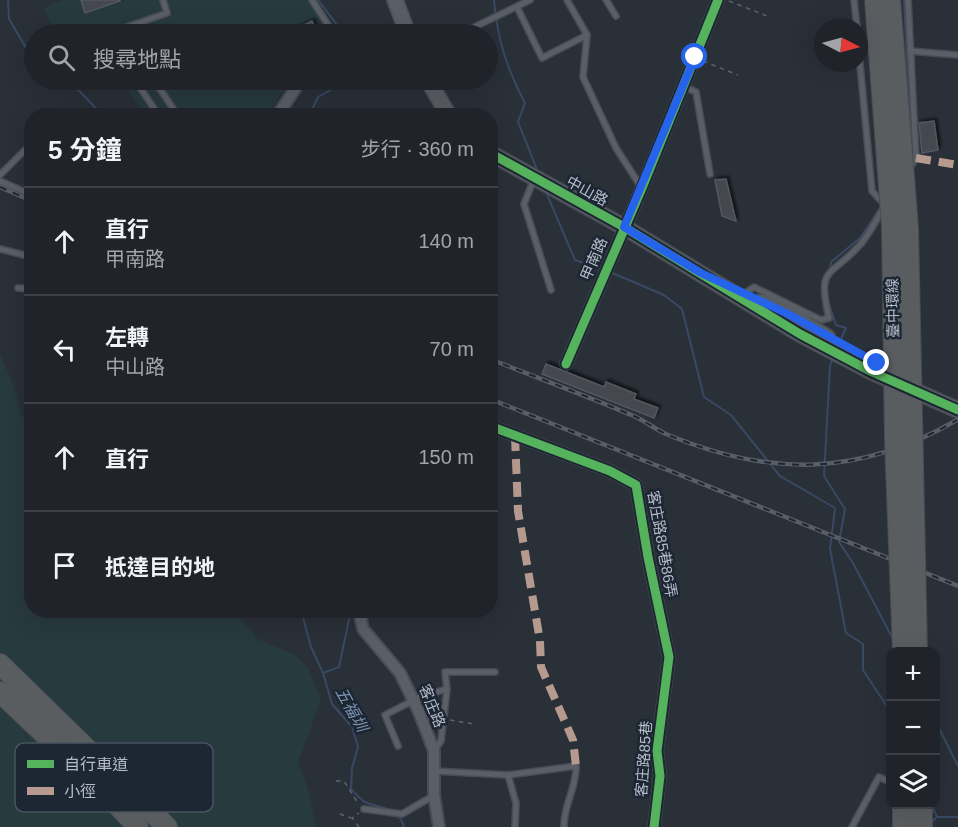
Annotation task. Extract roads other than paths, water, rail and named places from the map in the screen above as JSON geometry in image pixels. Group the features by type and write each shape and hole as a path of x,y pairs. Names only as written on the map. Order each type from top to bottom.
{"highway":[{"name":"臺中環線","path":"875,0 892,226 895,440 903,647"},
{"name":"臺中環線","path":"890,0 908,228 910,442 917,647"},
{"path":"0,664 82,743"},
{"path":"0,692 54,743"},
{"path":"903,809 903,827"},
{"path":"920,809 920,827"},
{"path":"124,812 138,827"},
{"path":"152,812 167,827"}],"street":[{"path":"395,0 404,24"},
{"name":"甲南路","path":"566,364 642,188 718,0"},
{"path":"282,108 294,90"},
{"path":"434,90 445,108"},
{"name":"中山路","path":"498,158 624,227 701,273"},
{"path":"701,273 790,315 843,347 952,403"},
{"path":"701,273 800,334 872,372 952,403"},
{"name":"客庄路85巷86弄","path":"498,429 610,471 636,485 669,657"},
{"name":"客庄路","path":"361,618 363,628 400,673 415,701 434,750 433,771 439,827"},
{"name":"客庄路85巷","path":"654,827 660,776 657,751 669,657"}],"lane":[{"path":"135,24 167,13 163,0"},
{"path":"312,0 328,24"},
{"path":"480,24 530,0"},
{"path":"567,0 586,35 583,77 616,148 642,188"},
{"path":"606,0 616,16"},
{"path":"854,0 855,18"},
{"path":"744,294 754,287 821,320 829,318 823,292 827,275 861,245 916,158 908,0"},
{"path":"517,6 542,58 586,35"},
{"path":"909,51 958,55"},
{"path":"861,72 872,191 886,205"},
{"path":"683,86 696,92 710,174"},
{"path":"142,90 154,108"},
{"path":"161,90 173,108"},
{"path":"0,175 24,151"},
{"path":"534,179 524,204 551,290"},
{"path":"0,181 24,192"},
{"path":"0,249 24,254"},
{"path":"18,288 24,288"},
{"path":"434,750 441,741 447,689 445,672 495,672"},
{"path":"398,746 385,716 422,696 447,689"},
{"path":"433,771 508,775 576,766 576,775 563,816 564,827"},
{"path":"508,775 516,803 514,827"},
{"path":"852,827 879,777 886,780"},
{"path":"364,809 402,814 435,795"}],"waterway":[{"name":"五福圳","path":"8,0 9,19 24,44"},
{"path":"318,0 336,24"},
{"path":"494,0 498,24"},
{"path":"904,0 911,143"},
{"path":"498,27 504,53 525,103 518,122 538,172"},
{"name":"五福圳","path":"78,90 95,108"},
{"path":"313,108 318,97 330,90"},
{"path":"546,192 575,260 602,269"},
{"path":"830,270 831,262 860,238 880,208"},
{"path":"610,272 664,295 682,309 704,397 731,415 780,476 835,508 830,549 846,633 863,644 863,670 886,705"},
{"path":"828,301 836,325 846,328 838,346"},
{"path":"833,357 830,366 824,476 845,509 839,542 853,563 894,641"},
{"name":"五福圳","path":"303,618 332,704 352,727 358,747 352,768 351,789 365,802 394,812 404,827"},
{"path":"323,673 339,667 349,618"},
{"path":"940,730 958,766"},
{"path":"933,809 937,817"},
{"path":"931,823 937,817 958,817"}],"railway":[{"path":"0,187 24,198"},
{"path":"498,362 638,418 666,434 704,448 741,458 777,463 813,464 849,461 885,452 921,439 957,420"},
{"path":"498,402 958,586"}]}
